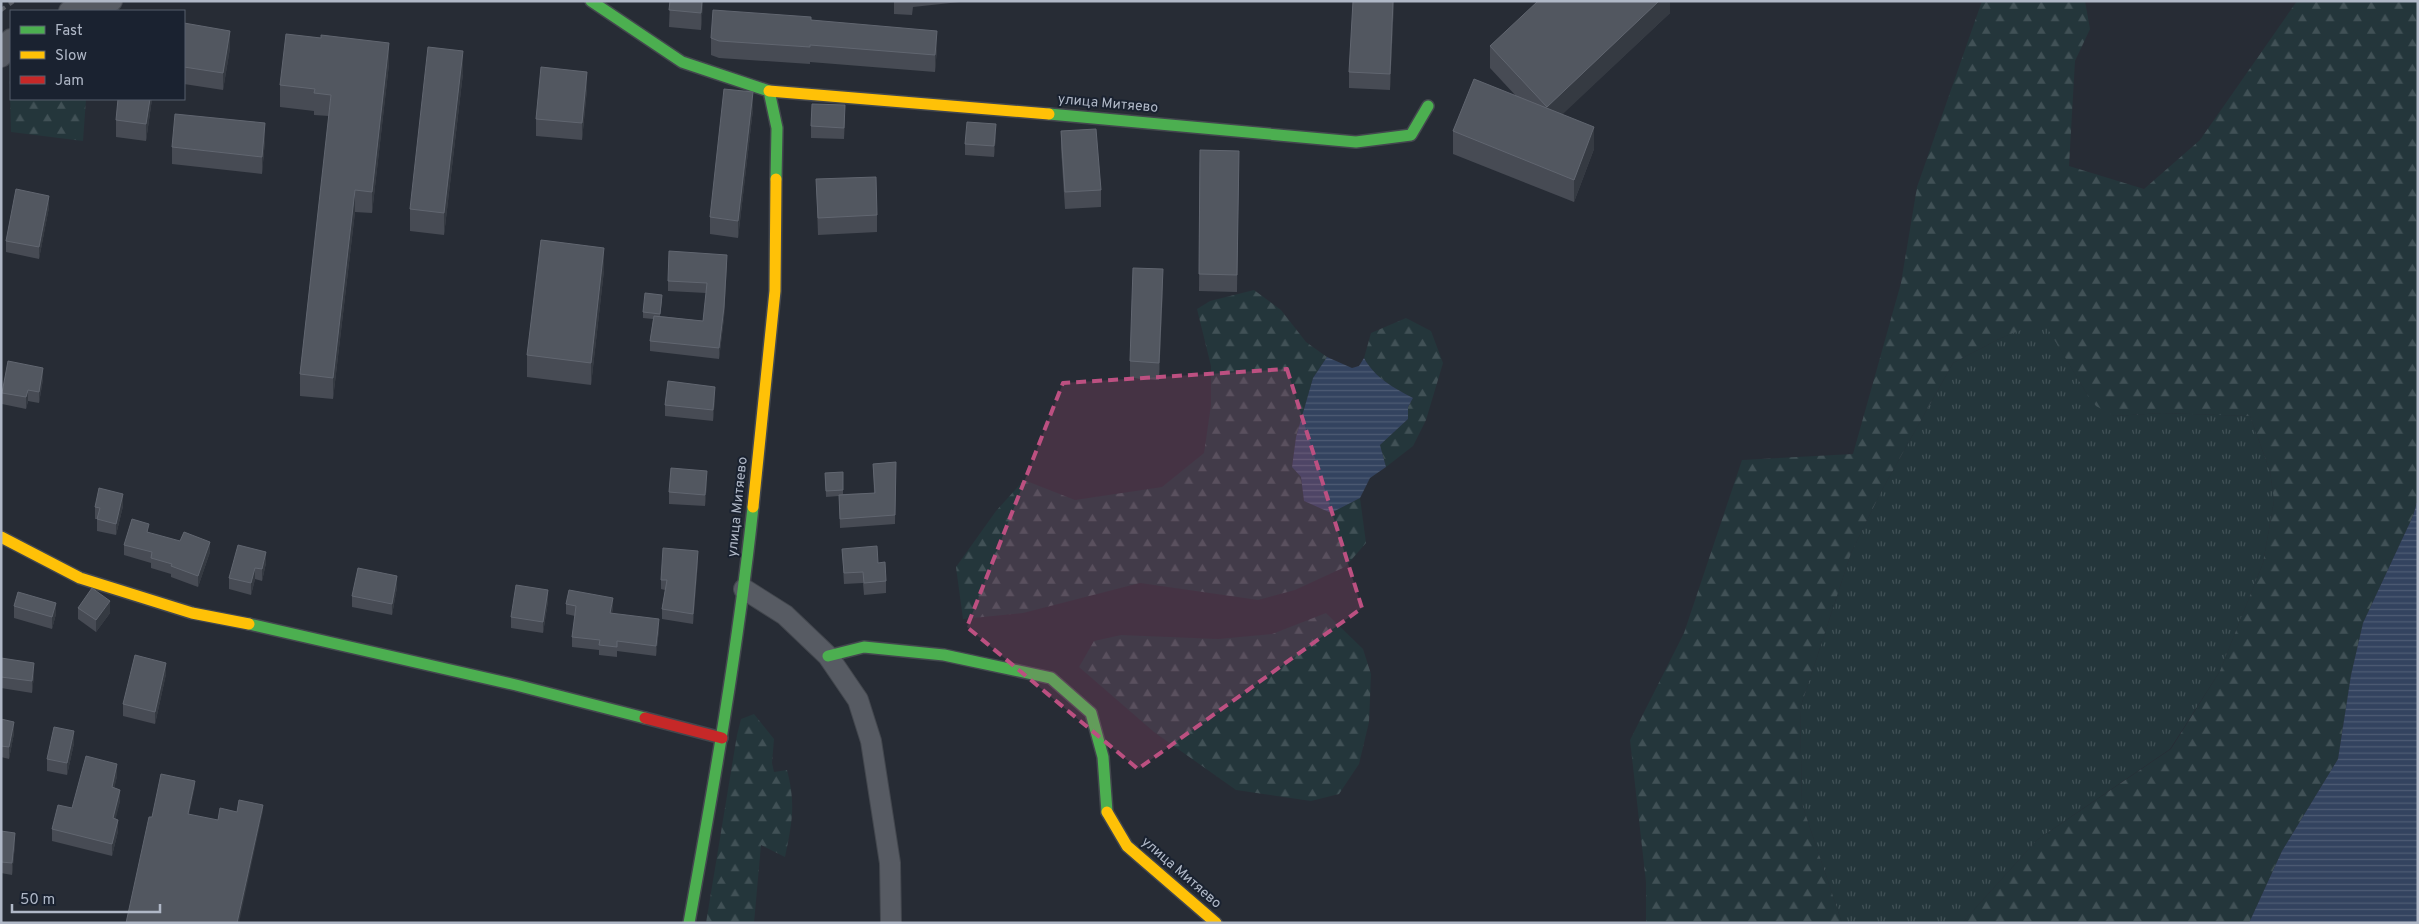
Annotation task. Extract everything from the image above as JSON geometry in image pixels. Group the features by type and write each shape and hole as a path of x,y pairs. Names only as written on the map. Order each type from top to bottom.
{"street":[{"path":"73,10 112,1"},
{"name":"улица Митяево","path":"592,1 682,62 769,91 1260,132 1356,142 1411,135 1428,106"},
{"path":"1,57 4,46 10,40"},
{"name":"улица Митяево","path":"689,923 722,738 744,590 775,291 777,128 769,91"},
{"path":"1,537 80,578 192,613 283,631 516,685 722,738"},
{"path":"744,590 785,615 828,656 858,700 871,741 890,862 891,923"},
{"name":"улица Митяево","path":"828,656 864,647 944,655 1051,678 1091,713 1103,757 1107,814 1127,846 1185,894 1216,923"}],"highlighted area":[{"path":"1287,369 1362,608 1138,769 967,627 1063,383"}],"green space":[{"path":"1982,1 2085,1 2090,29 2075,61 2069,166 2144,189 2200,140 2297,1 2418,1 2418,498 2413,516 2363,623 2351,675 2338,759 2282,851 2249,923 1962,923 2037,840 2171,749 2220,671 2263,563 2274,501 2270,471 2250,416 2162,413 2114,416 2096,406 2087,394 2043,321 1999,339 1953,363 1882,490 1851,553 1800,709 1802,804 1842,923 1646,923 1646,882 1630,740 1684,633 1742,460 1853,454 1901,283 1917,187"},
{"path":"10,53 10,93 9,54"},
{"path":"10,100 86,100 83,141 11,132"},
{"path":"1254,290 1281,310 1306,342 1327,357 1313,378 1296,437 1292,466 1301,477 1304,501 1331,513 1360,498 1366,543 1345,567 1295,590 1258,600 1140,583 1023,613 963,619 956,567 996,511 1024,480 1075,500 1162,487 1204,453 1211,405 1211,366 1197,309 1210,301"},
{"path":"1406,318 1431,331 1443,363 1426,420 1413,446 1386,467 1380,445 1408,419 1408,407 1413,398 1379,377 1364,358 1371,333"},
{"path":"2043,320 2087,394 2114,416 2162,413 2250,416 2270,471 2274,501 2263,563 2220,671 2170,749 2037,840 1962,923 1842,923 1802,804 1800,709 1851,553 1882,490 1953,363 1999,339"},
{"path":"1326,613 1363,649 1371,674 1369,722 1359,764 1339,794 1311,801 1236,790 1154,732 1079,667 1094,641 1121,635 1218,639 1272,634"},
{"path":"754,714 774,739 772,763 774,772 787,770 790,782 792,814 785,857 761,845 754,923 706,923 737,735 741,719"}],"water":[{"path":"1327,357 1352,368 1359,366 1364,358 1379,377 1413,398 1408,407 1408,419 1380,445 1386,467 1370,478 1360,498 1331,513 1304,501 1301,477 1292,467 1296,437 1313,378"},
{"path":"2418,499 2418,923 2249,923 2282,851 2338,759 2351,675 2363,623 2413,516"}],"building":[{"path":"670,1 702,1 701,13 669,10"},
{"path":"1353,1 1393,1 1390,74 1349,72"},
{"path":"1538,1 1659,1 1547,107 1490,46"},
{"path":"713,10 811,17 811,20 937,31 935,55 810,45 810,47 719,41 711,38"},
{"path":"185,23 230,31 223,73 185,67"},
{"path":"286,34 321,38 321,35 389,43 372,192 355,190 333,378 300,374 331,95 314,93 315,89 280,85"},
{"path":"428,47 463,51 444,213 410,209"},
{"path":"541,67 587,72 582,123 536,119"},
{"path":"1474,79 1594,127 1574,180 1453,131"},
{"path":"724,89 753,92 738,221 710,217"},
{"path":"118,100 150,100 146,124 116,120"},
{"path":"812,104 845,105 844,128 811,126"},
{"path":"175,114 265,123 262,157 172,147"},
{"path":"967,122 996,124 994,146 965,144"},
{"path":"1096,129 1101,190 1065,192 1061,131"},
{"path":"1200,150 1239,151 1237,275 1199,274"},
{"path":"876,177 877,215 818,218 816,179"},
{"path":"16,189 49,196 39,247 6,241"},
{"path":"541,240 604,248 591,363 527,355"},
{"path":"669,251 727,255 719,348 650,341 654,316 703,321 707,283 668,281"},
{"path":"1133,268 1163,269 1159,363 1130,361"},
{"path":"645,293 662,295 660,314 643,312"},
{"path":"8,361 43,368 39,392 28,390 26,397 2,393"},
{"path":"668,381 715,387 713,410 665,405"},
{"path":"896,462 895,515 840,519 839,495 875,493 873,464"},
{"path":"671,468 707,471 705,495 669,492"},
{"path":"843,472 843,490 826,491 825,473"},
{"path":"99,488 123,494 116,524 97,519 100,508 95,507"},
{"path":"132,519 149,524 147,532 180,541 184,532 210,542 198,576 171,566 172,564 151,558 152,552 124,545"},
{"path":"238,545 266,552 262,569 255,568 251,583 229,578"},
{"path":"877,546 878,563 885,562 886,581 864,583 863,572 844,573 842,549"},
{"path":"663,548 698,551 693,614 662,609 667,580 661,580"},
{"path":"358,568 397,576 392,604 352,596"},
{"path":"516,585 548,590 543,622 511,617"},
{"path":"92,588 110,601 96,620 78,608"},
{"path":"569,590 613,598 610,613 659,619 656,646 617,641 617,647 599,645 600,640 572,637 576,606 566,604"},
{"path":"18,592 56,603 52,617 14,606"},
{"path":"135,655 166,663 155,712 123,704"},
{"path":"1,658 34,663 32,681 1,677"},
{"path":"1,719 14,722 9,747 1,746"},
{"path":"54,727 74,731 67,763 47,759"},
{"path":"86,756 117,764 112,787 120,790 113,818 118,820 112,844 52,829 58,805 72,808"},
{"path":"161,774 195,781 188,814 218,820 220,808 237,812 239,800 263,805 237,923 126,923 149,817 152,817"},
{"path":"1,831 15,833 12,863 1,862"}],"railway":[{"path":"1,10 14,1"}],"traffic: fast":[{"path":"591,1 682,62 769,91 777,128 776,179"},
{"path":"1049,114 1356,142 1411,135 1428,106"},
{"path":"689,923 733,664 753,507"},
{"path":"249,624 516,685 645,718"},
{"path":"828,656 864,647 944,655 1051,678 1091,713 1103,757 1107,812"}],"traffic: slow":[{"path":"769,91 1049,114"},
{"path":"753,507 775,291 776,179"},
{"path":"1,537 80,578 192,613 249,624"},
{"path":"1107,812 1127,846 1216,923"}],"traffic: jam":[{"path":"645,718 722,738"}]}
